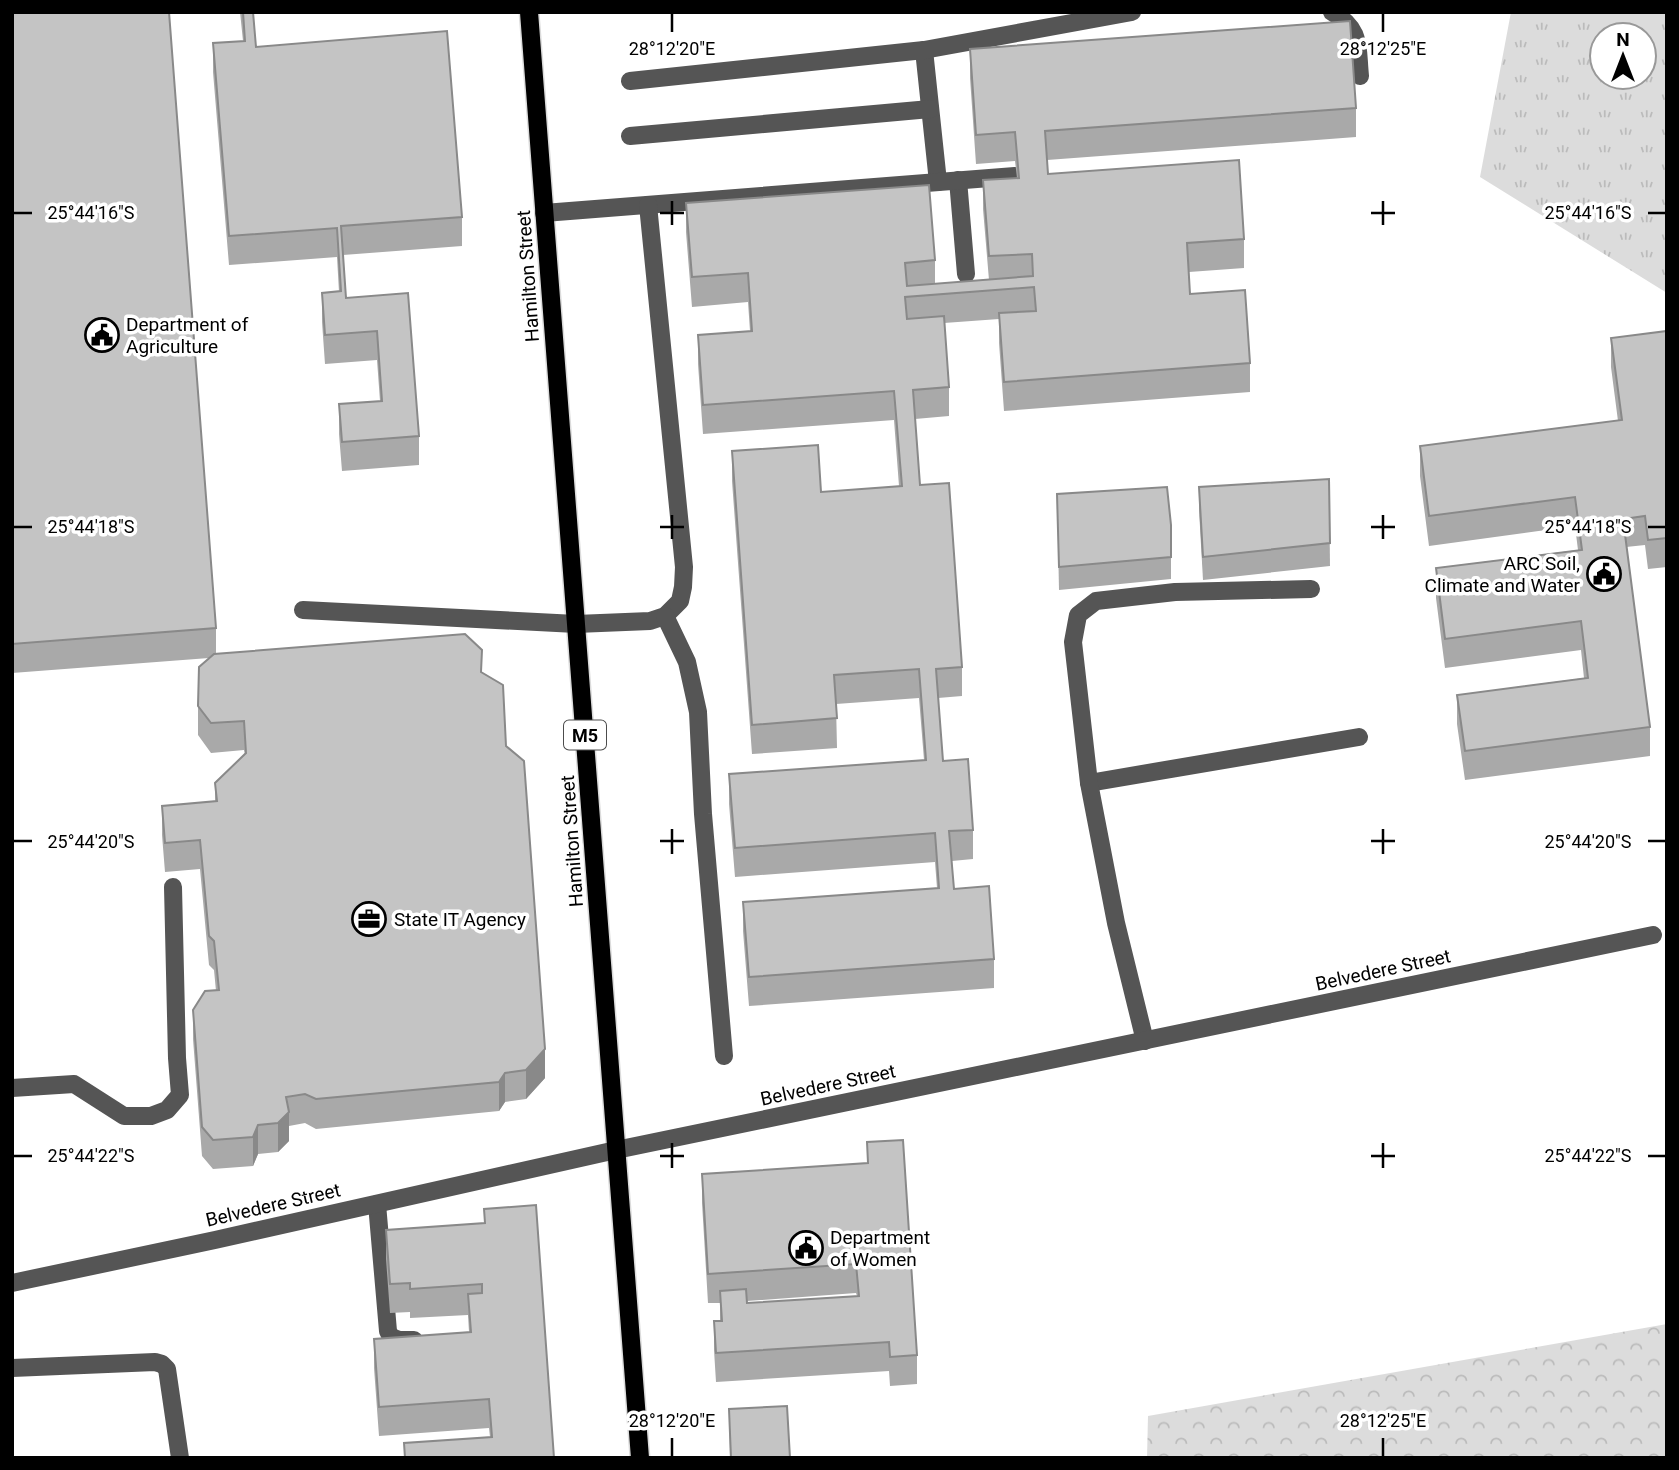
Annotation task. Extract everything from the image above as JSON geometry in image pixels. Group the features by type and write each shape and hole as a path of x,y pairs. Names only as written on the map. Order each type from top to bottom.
{"main road":[{"name":"Hamilton Street","path":"528,12 639,1458"}],"street":[{"path":"630,81 924,50 1132,12"},
{"path":"1332,12 1355,32 1360,76"},
{"path":"924,50 938,181"},
{"path":"630,136 930,109"},
{"path":"544,213 1015,176"},
{"path":"958,180 965,274"},
{"path":"303,610 576,624 650,621 665,616 680,601 684,567 648,205"},
{"path":"1145,1041 1116,923 1089,783 1073,642 1078,615 1096,601 1175,592 1311,589"},
{"path":"665,616 687,662 698,712 703,814 724,1056"},
{"path":"1089,783 1359,737"},
{"path":"12,1088 74,1083 124,1116 151,1116 167,1110 180,1095 173,887"},
{"name":"Belvedere Street","path":"12,1283 616,1150 1653,935"},
{"path":"377,1204 388,1331 391,1337 399,1340 426,1339"},
{"path":"12,1368 155,1362 162,1364 167,1369 180,1458"}],"green space":[{"path":"1511,12 1667,12 1667,293 1480,177"},
{"path":"1667,1324 1667,1458 1147,1458 1148,1416"}],"building":[{"name":"Department of Agriculture","path":"12,12 169,12 216,628 12,644"},
{"name":"Department of Agriculture","path":"243,12 253,12 256,47 447,31 462,217 341,226 346,298 408,293 419,436 342,442 339,404 382,401 377,331 325,335 322,293 341,291 337,228 229,236 213,43 245,41"},
{"path":"1350,21 1356,108 1045,131 1048,174 1239,160 1244,239 1187,243 1190,294 1245,290 1250,363 1004,382 999,313 1036,311 1034,287 905,297 907,319 944,316 949,387 913,390 920,485 949,483 962,667 936,669 943,761 968,759 973,830 949,831 954,889 989,886 994,959 749,977 743,902 939,888 935,833 735,848 729,774 926,760 919,669 834,675 837,718 752,725 732,451 818,445 821,492 902,486 894,391 703,405 698,335 752,331 748,273 692,277 686,203 929,185 935,260 905,263 907,286 1033,276 1032,254 989,256 983,180 1019,178 1015,132 976,135 970,49"},
{"name":"ARC Soil, Climate and Water","path":"1667,331 1667,538 1648,540 1645,516 1623,519 1650,727 1465,751 1457,695 1588,678 1581,621 1445,639 1436,568 1582,550 1575,497 1429,516 1420,446 1622,420 1611,338"},
{"path":"1329,479 1330,543 1203,557 1199,487"},
{"path":"1167,487 1171,557 1059,567 1057,494"},
{"name":"State IT Agency","path":"465,634 482,650 481,672 503,685 506,746 524,761 545,1049 526,1070 505,1073 499,1082 316,1099 305,1094 286,1097 289,1112 278,1123 258,1125 253,1137 213,1140 202,1127 193,1010 205,991 219,990 214,941 209,936 200,840 165,843 162,806 217,801 215,783 246,753 244,721 211,723 198,706 199,667 214,654"},
{"name":"Department of Women","path":"903,1140 917,1355 890,1357 889,1342 716,1353 714,1321 722,1321 720,1291 746,1289 747,1303 859,1296 856,1264 708,1274 702,1174 868,1163 867,1142"},
{"path":"536,1205 554,1458 405,1458 404,1443 492,1437 489,1399 379,1407 374,1339 471,1332 468,1294 482,1293 482,1284 410,1289 410,1283 390,1284 386,1230 485,1223 484,1209"},
{"path":"787,1406 790,1458 731,1458 729,1409"}],"place":[{"name":"Department of Agriculture","path":"102,335"},
{"name":"ARC Soil, Climate and Water","path":"1604,574"},
{"name":"State IT Agency","path":"369,919"},
{"name":"Department of Women","path":"806,1248"}]}
